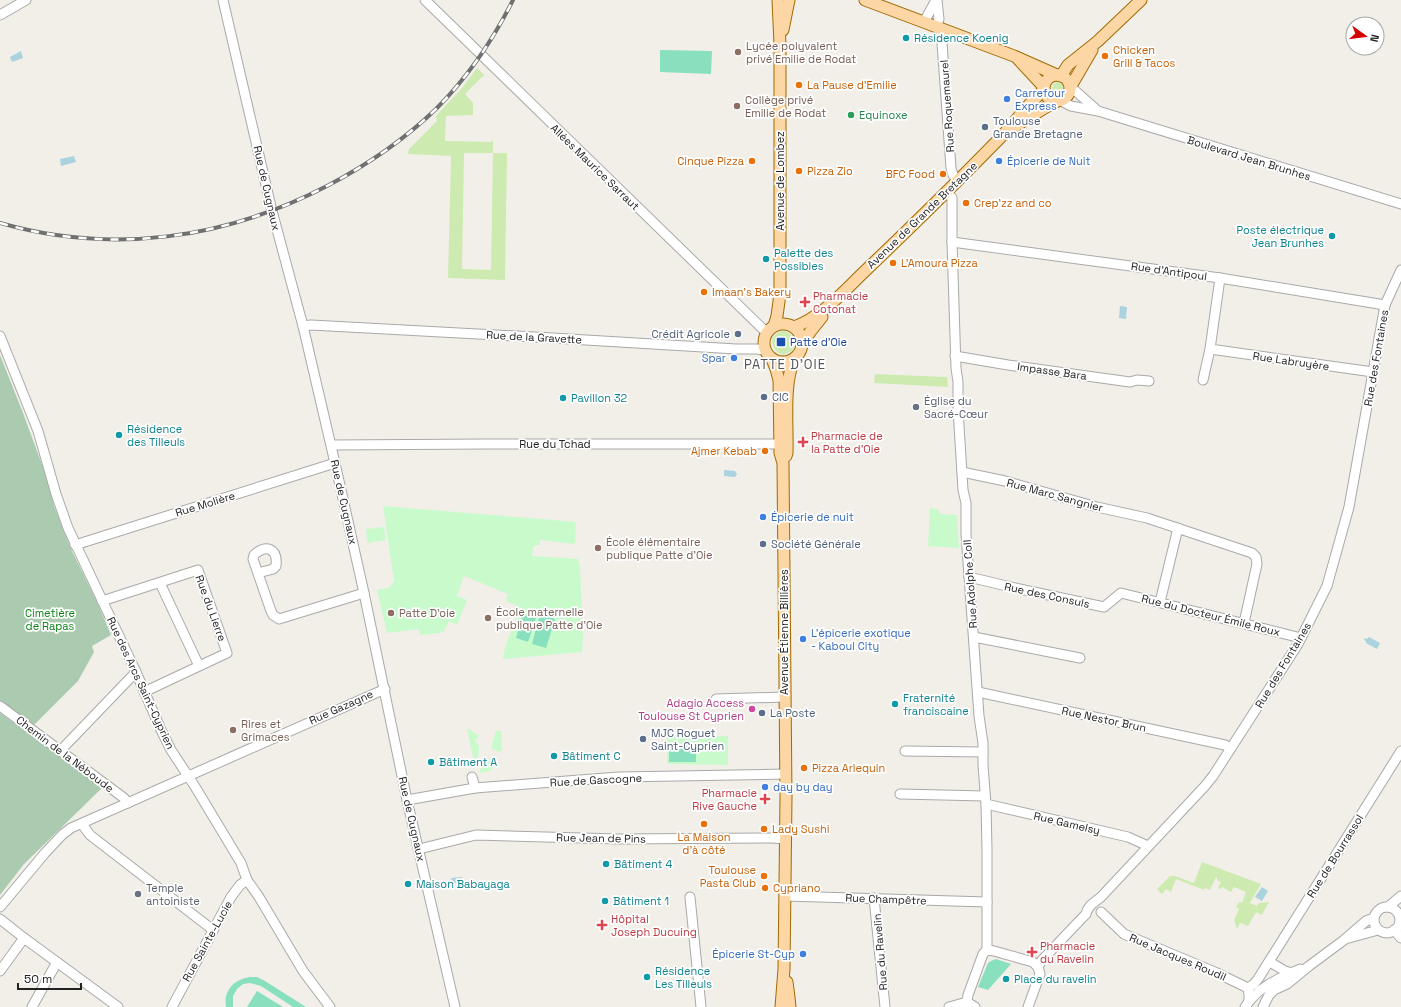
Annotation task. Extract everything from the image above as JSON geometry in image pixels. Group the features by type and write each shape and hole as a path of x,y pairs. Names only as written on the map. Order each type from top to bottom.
{"main road":[{"name":"Avenue de Lombez","path":"770,329 777,316 780,294 780,45 778,0"},
{"name":"Avenue de Lombez","path":"780,45 789,0"},
{"path":"865,0 1014,56 1059,75 1068,80 1071,86"},
{"path":"1044,89 1048,79 1059,75 1068,65 1098,41 1141,0"},
{"path":"1014,56 1044,89 1047,97 1059,101 1068,96 1071,86 1098,41"},
{"name":"Avenue de Grande Bretagne","path":"793,327 810,321 836,299 958,181 1008,130 1033,99 1044,89"},
{"name":"Avenue de Grande Bretagne","path":"1008,130 1046,107 1059,101"},
{"name":"Avenue de Lombez","path":"780,294 785,310 793,327"},
{"name":"Avenue de Grande Bretagne","path":"802,345 810,332 836,299"},
{"path":"783,324 793,327 801,335 802,345 800,353 794,360 783,363 768,355 764,344 764,338 770,329 783,324"},
{"name":"Avenue Étienne Billières","path":"768,355 776,369 779,380 780,453 783,463 786,774 784,969 781,1007"},
{"name":"Avenue Étienne Billières","path":"783,463 787,453 788,374 794,360"},
{"name":"Avenue Étienne Billières","path":"784,969 790,997 790,1007"}],"street":[{"path":"0,15 26,0"},
{"name":"Rue de Cugnaux","path":"223,0 272,211 303,326 331,445 385,688 407,800 455,1007"},
{"name":"Allées Maurice Sarraut","path":"425,0 748,316 770,329"},
{"name":"Rue Roquemaurel","path":"924,22 937,0"},
{"name":"Rue Roquemaurel","path":"937,0 951,168 953,175 958,181"},
{"name":"Boulevard Jean Brunhes","path":"1071,86 1098,111"},
{"name":"Boulevard Jean Brunhes","path":"1059,101 1071,106 1098,111 1401,204"},
{"name":"Rue Adolphe Coll","path":"943,196 952,198 951,219 955,356 958,382 958,409 963,490 966,503 969,577 983,752 987,950"},
{"name":"Rue d'Antipoul","path":"952,242 1220,278 1385,305"},
{"name":"Rue des Fontaines","path":"1038,967 1042,960 1086,914 1087,909 1092,903 1101,897 1204,786 1231,748 1301,638 1331,576 1349,507 1385,305 1401,270"},
{"path":"1203,380 1210,349 1220,278"},
{"name":"Rue de la Gravette","path":"303,326 311,325 757,349 768,355"},
{"name":"Rue des Arcs Saint-Cyprien","path":"1,340 38,431 61,510 75,545 136,672 161,730 171,750 240,863 247,880 259,897 303,970 330,1007"},
{"name":"Rue Labruyère","path":"1210,349 1373,372"},
{"name":"Impasse Bara","path":"955,356 1122,381 1130,382 1137,380 1149,382"},
{"name":"Rue du Tchad","path":"331,445 780,444"},
{"name":"Rue Molière","path":"75,545 335,463"},
{"name":"Rue Marc Sangnier","path":"962,472 1005,481 1097,507 1147,518 1252,553 1256,557 1257,564 1244,623"},
{"path":"1160,602 1178,528"},
{"name":"Rue du Lierre","path":"102,601 198,570 227,654 144,692"},
{"path":"258,573 271,611 273,615 279,619 364,593"},
{"name":"Rue des Consuls","path":"969,577 1011,588 1104,607 1121,593"},
{"path":"160,583 198,666"},
{"name":"Rue du Docteur Émile Roux","path":"1121,593 1301,638"},
{"path":"974,636 1080,658"},
{"path":"60,751 136,672"},
{"name":"Rue Gazagne","path":"0,907 45,853 63,834 71,828 385,688"},
{"name":"Rue Nestor Brun","path":"978,692 1225,745 1231,748"},
{"path":"716,700 785,697"},
{"name":"Chemin de la Néboude","path":"0,706 124,798 128,803"},
{"path":"905,751 983,752"},
{"name":"Rue de Bourrassol","path":"1248,988 1254,984 1270,962 1401,751"},
{"name":"Rue de Gascogne","path":"407,800 440,791 619,777 786,774"},
{"path":"472,777 475,788"},
{"name":"Rue Gamelsy","path":"900,794 985,800 1128,837 1148,846"},
{"path":"82,824 90,835 213,930"},
{"name":"Rue Jean de Pins","path":"419,849 476,835 605,838 785,839"},
{"name":"Rue Sainte-Lucie","path":"172,1007 235,891 247,880"},
{"name":"Rue Champêtre","path":"785,896 987,902"},
{"path":"1378,930 1374,922 1375,914 1380,908 1388,906 1401,896"},
{"path":"690,897 701,1007"},
{"path":"1086,914 1096,911 1101,912 1101,897"},
{"name":"Rue du Ravelin","path":"874,898 885,1007"},
{"path":"1344,940 1378,930 1386,933 1394,930 1399,924 1400,912 1388,906"},
{"name":"Rue Jacques Roudil","path":"1101,912 1124,934 1217,973 1248,988"},
{"path":"1263,1007 1269,995 1274,990 1287,984 1366,921 1374,918"},
{"path":"0,919 118,1007"},
{"path":"1394,930 1401,938"},
{"path":"0,971 24,938"},
{"path":"949,1007 971,1005 968,995 983,954 987,950 1033,962 1038,967 1040,974 1028,1007"},
{"path":"32,1007 57,962"},
{"path":"1270,962 1285,971 1293,973"},
{"path":"1247,1004 1266,985 1309,966"},
{"path":"1247,1004 1249,995 1248,988"}],"green space":[{"path":"660,50 712,51 711,74 660,72"},
{"path":"477,68 485,76 483,76 465,94 473,103 473,115 446,116 445,141 491,142 493,140 493,153 507,153 505,280 448,278 451,156 408,154 409,149 437,121 436,116 462,88","holes":["464,153 493,153 491,270 462,269"]},
{"path":"1060,82 1063,83 1063,93 1056,94 1053,93 1052,86 1053,83"},
{"path":"783,331 792,336 794,344 792,351 783,355 775,350 772,343 774,335"},
{"name":"Cimetière de Rapas","path":"0,355 48,481 54,506 71,549 98,604 111,635 92,646 94,652 78,681 34,725 0,701"},
{"path":"875,374 947,377 948,387 874,383"},
{"path":"383,506 576,522 575,544 540,540 540,545 533,547 532,556 578,559 580,568 583,635 582,652 503,659 505,647 519,612 514,609 516,605 506,601 508,594 464,576 457,596 467,600 457,625 449,621 444,632 441,631 440,633 420,635 419,629 387,633 377,590 389,588 394,581"},
{"path":"930,508 937,509 941,514 957,515 959,548 928,546"},
{"path":"384,527 386,540 367,543 366,529"},
{"path":"523,614 536,618 528,642 516,638"},
{"path":"540,614 555,619 546,648 532,644"},
{"path":"0,713 103,787 24,864 0,895"},
{"path":"467,729 479,736 475,741 479,746 478,760 474,761"},
{"path":"496,731 501,731 502,751 499,752 491,748"},
{"path":"667,736 728,736 728,765 667,764"},
{"path":"669,745 696,746 696,762 669,762"},
{"path":"486,756 492,762 493,766 489,771 479,773"},
{"path":"1202,862 1261,884 1250,903 1257,906 1259,903 1269,902 1262,915 1256,912 1248,926 1240,923 1237,929 1234,920 1239,909 1236,907 1239,902 1242,903 1246,892 1234,887 1231,892 1222,887 1221,889 1218,888 1221,882 1217,880 1216,877 1210,890 1205,888 1204,890 1176,879 1171,892 1166,889 1162,894 1157,889 1170,876 1175,876 1194,883"},
{"path":"996,959 1011,964 988,990 978,987 988,963"},
{"path":"250,977 257,977 265,981 306,1007 293,1007 261,986 250,983 243,984 237,989 233,996 233,1007 226,1007 226,995 231,986 240,980"},
{"path":"257,991 283,1007 247,1007"}],"water":[{"path":"21,51 23,58 12,62 10,57"},
{"path":"74,156 76,162 61,166 60,159"},
{"path":"1120,306 1127,307 1126,319 1119,318"},
{"path":"724,470 735,471 737,474 735,477 724,476"},
{"path":"1369,637 1380,643 1377,649 1366,643 1364,640 1365,638 1367,639"},
{"path":"462,877 463,882 452,883 451,878"},
{"path":"1262,887 1268,891 1262,901 1255,897"}],"railway":[{"path":"0,223 42,233 84,238 126,239 167,236 208,229 249,219 288,204 327,186 356,169 398,141 424,120 448,97 479,58 513,0"}],"place":[{"name":"Résidence Koenig","path":"906,38"},
{"name":"Lycée polyvalent privé Emilie de Rodat","path":"738,52"},
{"name":"Chicken Grill & Tacos","path":"1105,56"},
{"name":"La Pause d'Emilie","path":"799,85"},
{"name":"Carrefour Express","path":"1007,99"},
{"name":"Collège privé Emilie de Rodat","path":"737,106"},
{"name":"Equinoxe","path":"851,115"},
{"name":"Toulouse Grande Bretagne","path":"985,127"},
{"name":"Cinque Pizza","path":"752,161"},
{"name":"Épicerie de Nuit","path":"999,161"},
{"name":"Pizza Zio","path":"799,171"},
{"name":"BFC Food","path":"943,174"},
{"name":"Crep'zz and co","path":"966,203"},
{"name":"Poste électrique Jean Brunhes","path":"1332,236"},
{"name":"Palette des Possibles","path":"766,259"},
{"name":"L'Amoura Pizza","path":"893,263"},
{"name":"Imaan's Bakery","path":"704,292"},
{"name":"Pharmacie Cotonat","path":"805,302"},
{"name":"Crédit Agricole","path":"738,334"},
{"name":"Patte d'Oie","path":"781,342"},
{"name":"Spar","path":"734,358"},
{"name":"CIC","path":"764,397"},
{"name":"Pavillon 32","path":"563,398"},
{"name":"Église du Sacré-Cœur","path":"916,407"},
{"name":"Résidence des Tilleuls","path":"119,435"},
{"name":"Pharmacie de la Patte d'Oie","path":"803,442"},
{"name":"Ajmer Kebab","path":"765,451"},
{"name":"Épicerie de nuit","path":"763,517"},
{"name":"Société Générale","path":"763,544"},
{"name":"École élémentaire publique Patte d'Oie","path":"598,548"},
{"name":"Patte D'oie","path":"391,613"},
{"name":"École maternelle publique Patte d'Oie","path":"488,618"},
{"name":"L'épicerie exotique - Kaboul City","path":"803,639"},
{"name":"Fraternité franciscaine","path":"895,704"},
{"name":"Adagio Access Toulouse St Cyprien","path":"752,709"},
{"name":"La Poste","path":"762,713"},
{"name":"Rires et Grimaces","path":"233,730"},
{"name":"MJC Roguet Saint-Cyprien","path":"643,739"},
{"name":"Bâtiment C","path":"554,756"},
{"name":"Bâtiment A","path":"431,762"},
{"name":"Pizza Arlequin","path":"804,768"},
{"name":"day by day","path":"765,787"},
{"name":"Pharmacie Rive Gauche","path":"765,799"},
{"name":"La Maison d'à côté","path":"704,824"},
{"name":"Lady Sushi","path":"764,829"},
{"name":"Bâtiment 4","path":"606,864"},
{"name":"Toulouse Pasta Club","path":"764,876"},
{"name":"Maison Babayaga","path":"408,884"},
{"name":"Cypriano","path":"765,888"},
{"name":"Temple antoiniste","path":"138,894"},
{"name":"Bâtiment 1","path":"605,901"},
{"name":"Hôpital Joseph Ducuing","path":"602,925"},
{"name":"Pharmacie du Ravelin","path":"1032,952"},
{"name":"Épicerie St-Cyp","path":"803,954"},
{"name":"Résidence Les Tilleuls","path":"647,977"},
{"name":"Place du ravelin","path":"1006,979"}],"district":[{"name":"PATTE D'OIE","path":"785,364"}]}
